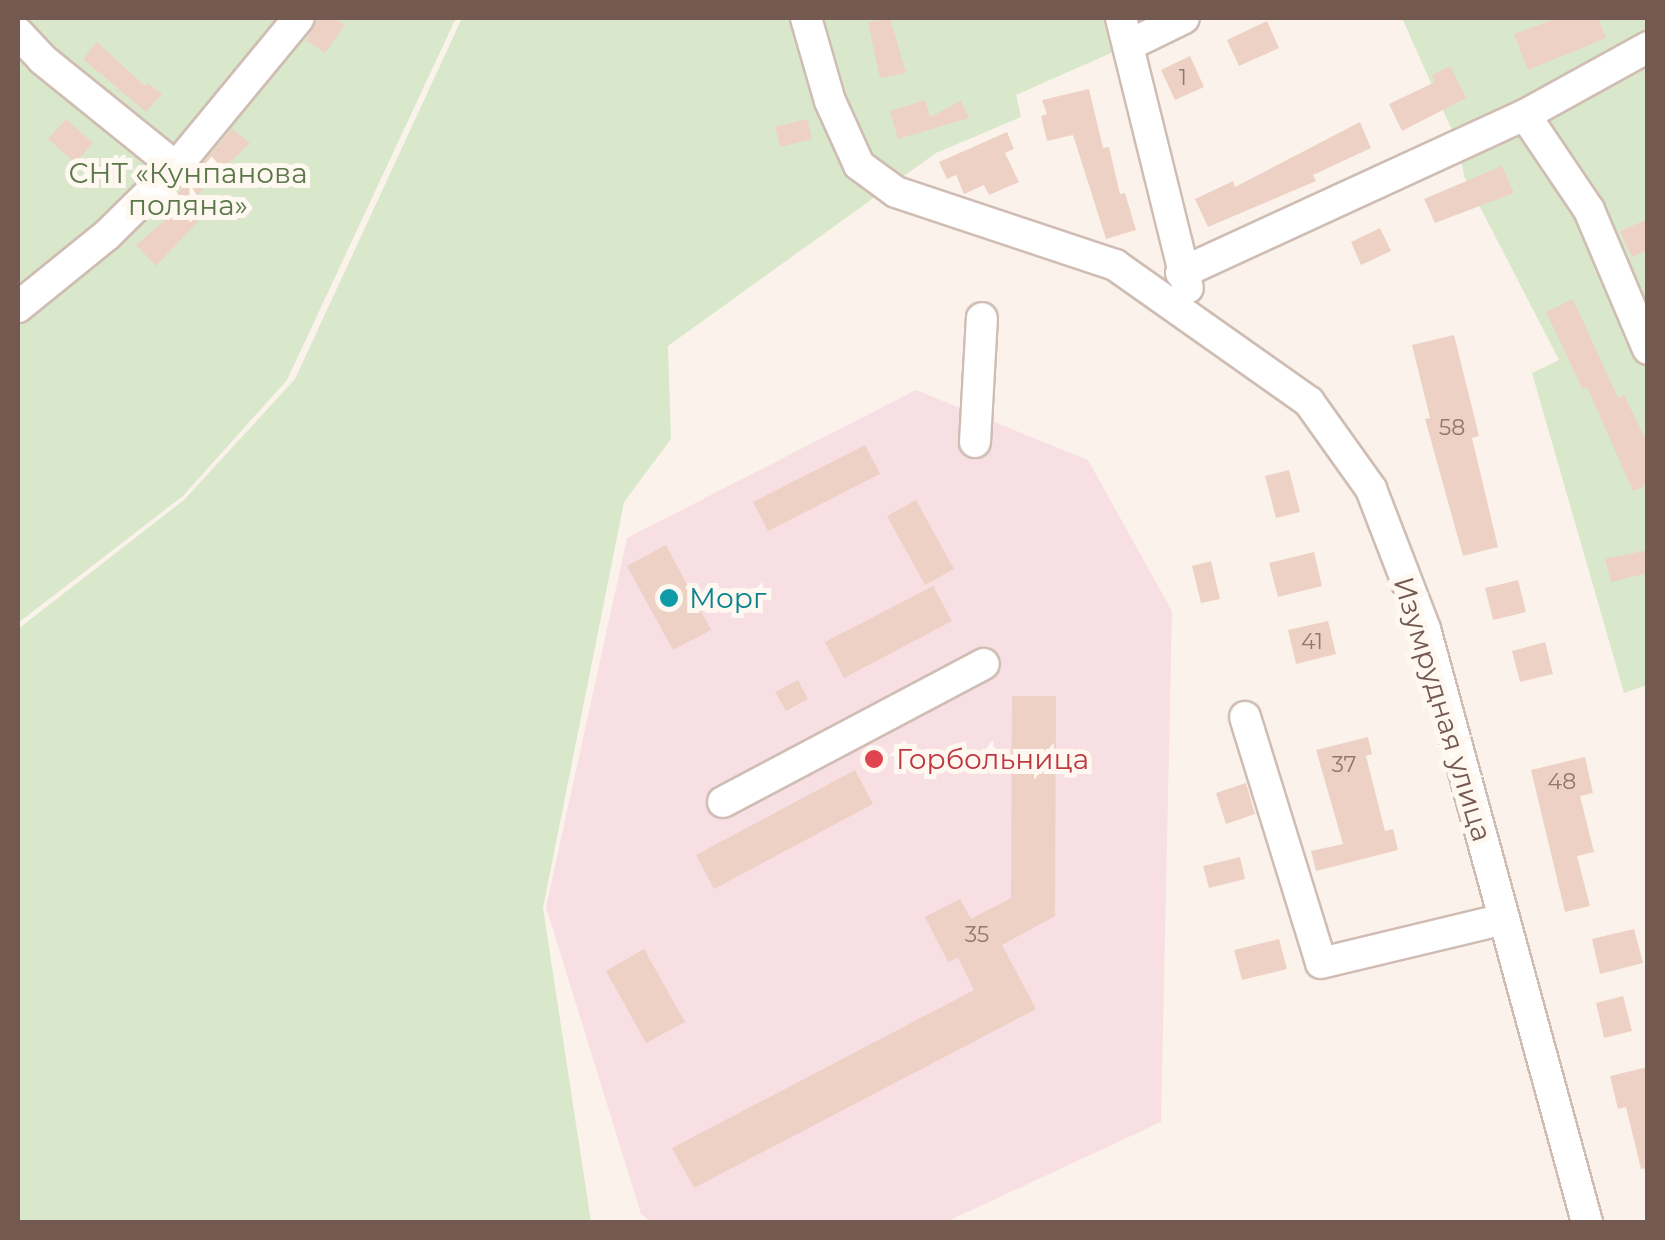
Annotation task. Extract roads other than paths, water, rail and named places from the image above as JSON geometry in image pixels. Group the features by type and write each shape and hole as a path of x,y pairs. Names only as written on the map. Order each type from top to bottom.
{"street":[{"path":"18,307 108,235 176,167 299,18"},
{"path":"806,18 830,101 858,165 896,192 1001,232 1115,265 1207,326"},
{"path":"1125,32 1184,18"},
{"path":"18,32 42,59 176,167"},
{"name":"Изумрудная улица","path":"1125,32 1181,273 1207,326 1309,402 1371,488 1425,629 1587,1222"},
{"path":"1181,273 1525,116 1648,47"},
{"path":"1525,116 1589,210 1648,350"},
{"path":"976,442 982,318"},
{"path":"723,802 984,664"},
{"path":"1245,717 1321,963 1504,919"}],"place":[{"name":"Морг","path":"669,598"},
{"name":"Горбольница","path":"874,759"}],"park label":[{"name":"СНТ «Кунпанова поляна»","path":"188,189"}]}
